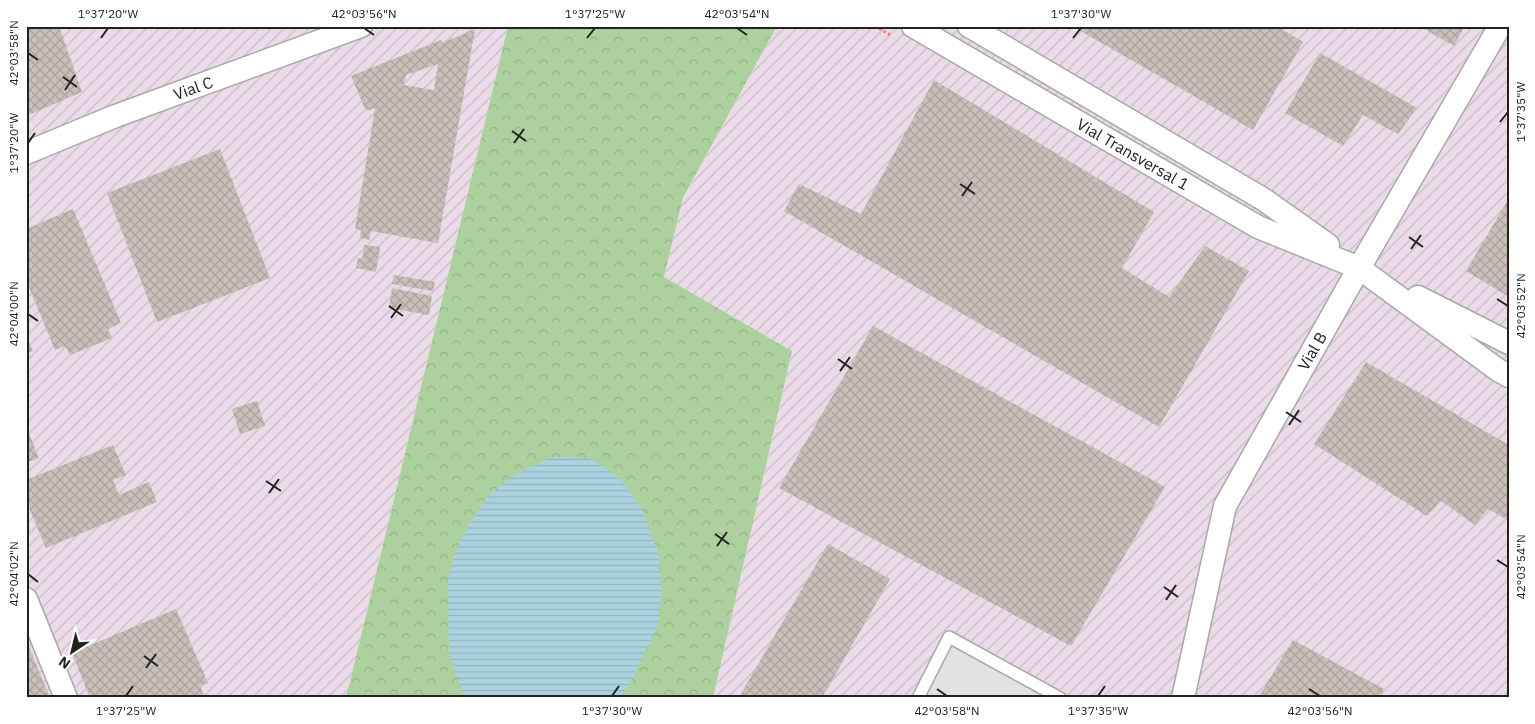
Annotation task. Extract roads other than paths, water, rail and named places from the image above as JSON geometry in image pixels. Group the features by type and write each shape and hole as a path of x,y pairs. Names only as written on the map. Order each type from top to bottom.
{"street":[{"name":"Vial C","path":"26,153 113,117 361,26"},
{"name":"Vial Transversal 1","path":"913,26 1258,227 1359,268 1509,343"},
{"name":"Vial Transversal 1","path":"969,26 1263,198 1498,370 1509,376"},
{"name":"Vial B","path":"1183,698 1224,506 1359,268 1500,26"},
{"path":"26,599 66,698"}],"lane":[{"path":"918,698 950,637 1060,698"}],"water":[{"path":"552,457 591,459 620,478 642,510 658,553 662,594 658,625 631,681 620,698 465,698 449,652 448,579 456,551 485,500 509,478"}]}
